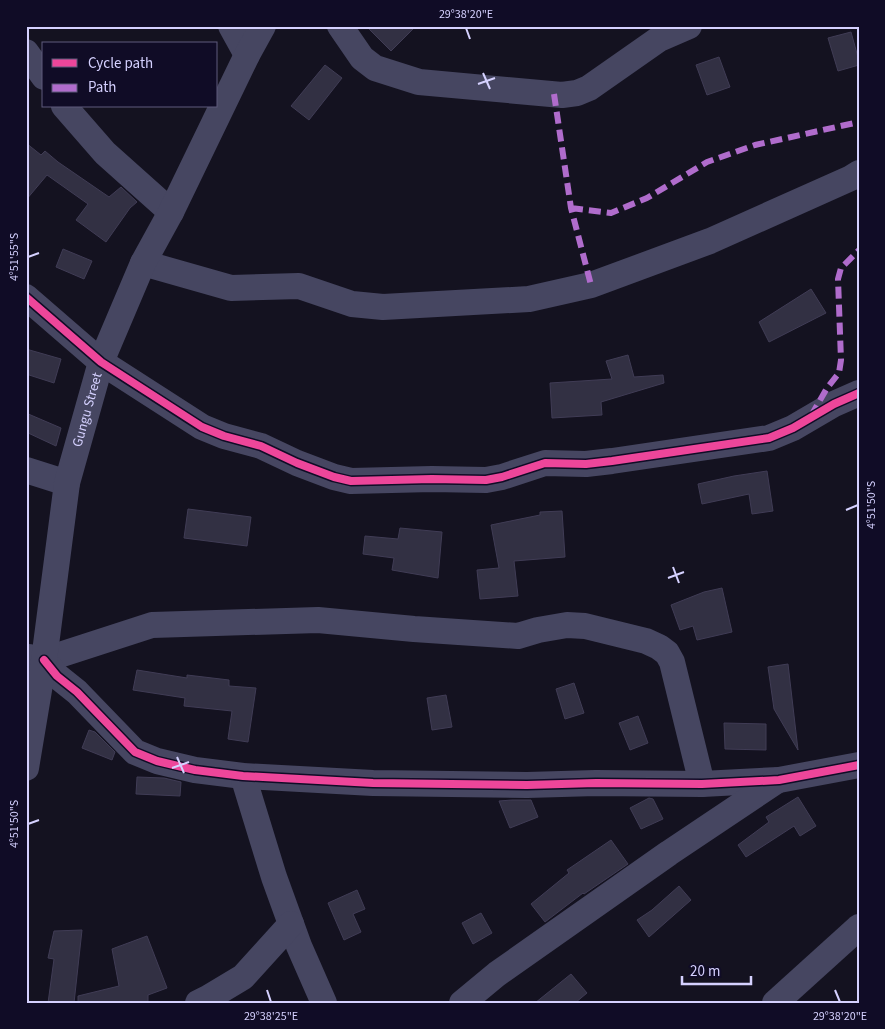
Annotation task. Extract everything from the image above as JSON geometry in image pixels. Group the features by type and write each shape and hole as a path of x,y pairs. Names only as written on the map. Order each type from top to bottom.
{"street":[{"path":"231,26 247,55"},
{"name":"Gungu Street","path":"26,768 35,658 67,483 101,362 143,263 263,26"},
{"path":"340,26 362,58 375,68 419,82 562,95 577,93 588,88 659,39 689,26"},
{"path":"26,52 42,74"},
{"path":"66,108 105,153 170,212"},
{"path":"143,263 231,288 299,286 352,304 382,306 529,299 591,285 710,241 859,173"},
{"path":"26,297 101,362 202,427 224,436 261,446 297,463 334,477 351,481 486,480 502,477 544,463 586,464 769,438 793,428 834,404 859,393"},
{"path":"26,470 67,483"},
{"path":"35,658 152,625 318,620 518,636 567,625 585,626 646,641 667,653 672,662 702,784"},
{"path":"35,658 77,692 135,752 157,761 195,770 243,776 373,783 527,785 596,783 702,784 779,780 859,766"},
{"path":"243,776 291,924 324,1003"},
{"path":"462,1003 505,969 669,853 779,780"},
{"path":"198,1003 243,977 291,924"},
{"path":"775,1003 859,927"}],"building":[{"path":"366,26 416,26 391,51"},
{"path":"851,32 859,65 838,71 828,38"},
{"path":"719,57 730,87 707,95 696,65"},
{"path":"325,65 342,78 309,120 291,106"},
{"path":"26,143 41,155 45,151 109,197 121,187 137,202 130,208 106,242 76,220 88,204 47,175 26,200"},
{"path":"63,249 92,261 84,279 56,267"},
{"path":"811,289 826,313 769,342 759,322"},
{"path":"26,349 61,359 54,383 26,374"},
{"path":"628,355 634,377 663,375 664,383 601,402 602,415 552,418 550,383 612,379 606,361"},
{"path":"26,413 61,428 56,446 26,432"},
{"path":"767,471 773,511 752,514 749,494 702,504 698,484"},
{"path":"188,509 251,517 247,546 184,538"},
{"path":"562,511 565,557 514,561 518,596 480,599 477,570 499,568 491,525 540,515 540,512"},
{"path":"400,528 442,532 438,578 392,570 394,558 363,554 365,536 398,539"},
{"path":"722,588 732,632 697,640 693,626 680,630 671,605 704,592"},
{"path":"788,664 798,750 774,709 768,667"},
{"path":"137,670 187,678 187,675 229,680 229,686 256,688 248,742 228,739 232,711 184,706 185,698 133,690"},
{"path":"574,683 584,713 565,719 556,689"},
{"path":"446,695 452,727 432,730 427,698"},
{"path":"638,716 648,743 630,750 619,723"},
{"path":"724,723 766,724 766,750 725,749"},
{"path":"89,730 95,732 115,752 112,760 82,748"},
{"path":"137,777 164,778 181,782 180,796 136,794"},
{"path":"798,797 816,826 800,836 794,826 746,857 738,845 769,822 766,817"},
{"path":"649,798 653,799 663,819 641,829 630,808"},
{"path":"531,800 538,817 510,828 499,801"},
{"path":"611,840 628,864 583,893 545,922 531,904 569,873 567,870"},
{"path":"679,886 691,900 649,937 637,920 652,910"},
{"path":"357,890 365,909 353,914 361,932 344,940 328,903"},
{"path":"481,913 492,933 473,944 462,923"},
{"path":"82,930 74,1003 48,1003 54,959 48,958 54,931"},
{"path":"147,936 167,988 148,995 148,1003 78,1003 78,996 119,986 112,949"},
{"path":"571,974 587,993 575,1003 535,1003"}],"marked path":[{"path":"554,94 571,208 591,285"},
{"path":"571,208 611,213 647,198 707,162 755,145 859,122"},
{"path":"811,416 827,388 839,373 841,360 838,279 841,268 859,250"}],"cycle path":[{"path":"26,297 101,362 202,427 224,436 261,446 297,463 334,477 351,481 486,480 502,477 545,463 586,464 769,438 793,428 834,404 859,393"},
{"path":"44,660 57,676 77,692 135,752 157,761 195,770 243,776 373,783 527,785 596,783 702,784 779,780 859,765"}]}
